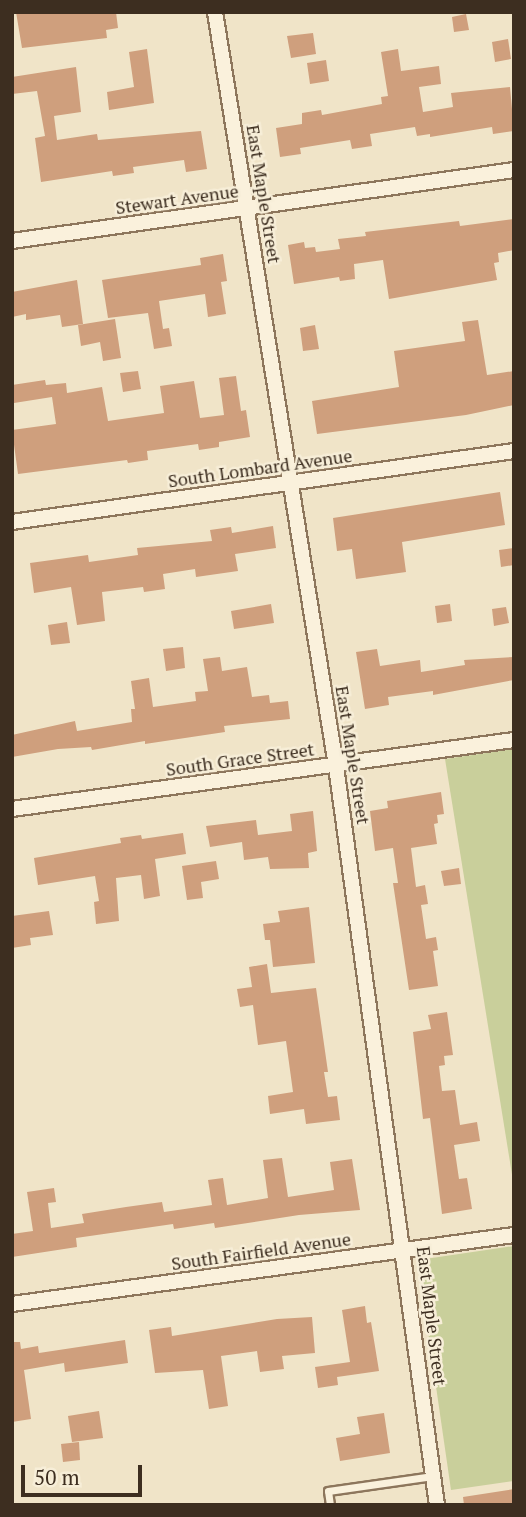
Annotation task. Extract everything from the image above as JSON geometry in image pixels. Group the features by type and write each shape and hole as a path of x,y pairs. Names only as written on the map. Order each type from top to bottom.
{"street":[{"name":"East Maple Street","path":"215,12 336,766 405,1251 437,1505"},
{"name":"Stewart Avenue","path":"12,241 514,170"},
{"name":"South Lombard Avenue","path":"12,522 514,451"},
{"name":"South Grace Street","path":"12,809 514,740"},
{"name":"South Fairfield Avenue","path":"12,1304 514,1235"}],"lane":[{"path":"330,1505 328,1491 433,1476"}],"green space":[{"path":"514,749 514,1187 445,759"},
{"path":"514,1246 514,1481 451,1490 419,1269 425,1259"}],"building":[{"path":"16,12 116,12 118,28 106,30 107,38 22,48"},
{"path":"466,14 469,30 454,32 452,17"},
{"path":"313,33 316,54 291,58 287,36"},
{"path":"508,39 511,59 495,62 492,42"},
{"path":"147,49 154,103 109,110 107,92 134,87 129,52"},
{"path":"398,49 401,71 439,66 441,84 419,87 423,112 453,107 451,93 510,87 514,131 493,134 492,127 430,137 430,134 417,136 415,127 370,134 372,146 352,149 350,140 300,148 301,154 280,157 276,128 302,124 302,113 321,110 322,115 382,104 381,97 388,96 381,52"},
{"path":"326,60 329,81 310,84 307,63"},
{"path":"76,67 81,112 54,116 57,140 97,134 98,140 201,131 207,169 186,172 184,160 133,167 134,173 113,176 112,171 41,182 35,138 45,136 37,91 12,94 12,77"},
{"path":"514,219 514,250 498,253 499,262 494,263 497,280 389,299 383,260 354,264 355,279 340,281 339,277 294,284 288,245 304,242 305,248 315,247 316,252 340,249 338,239 366,236 365,232 459,221 460,226"},
{"path":"223,254 227,281 221,282 226,314 208,317 205,294 159,301 163,329 169,328 172,346 154,349 148,313 108,318 102,280 201,265 200,258"},
{"path":"77,280 83,324 62,327 60,315 26,320 26,314 12,317 12,292"},
{"path":"115,319 121,358 103,361 100,342 81,346 78,325"},
{"path":"478,320 487,375 514,371 514,405 466,415 317,434 312,401 399,387 394,351 465,341 462,322"},
{"path":"315,325 319,349 303,351 300,328"},
{"path":"138,371 141,389 123,392 120,373"},
{"path":"236,376 241,411 246,410 250,437 219,442 219,447 199,450 198,444 147,451 148,460 128,463 127,460 18,474 12,430 56,424 52,397 14,403 12,385 45,380 46,385 66,383 67,393 102,387 108,421 164,413 160,386 194,381 200,418 224,415 219,378"},
{"path":"500,492 505,525 402,542 406,572 356,579 352,549 337,551 333,518"},
{"path":"273,526 276,548 235,554 238,571 196,577 195,569 163,574 165,589 144,592 143,587 102,592 105,621 77,625 71,587 34,593 30,563 88,555 89,562 138,555 137,548 212,541 210,530 231,527 232,533"},
{"path":"514,548 514,565 501,567 499,550"},
{"path":"271,604 274,623 234,629 231,611"},
{"path":"450,604 452,621 437,623 435,606"},
{"path":"506,607 509,623 494,626 492,609"},
{"path":"67,622 70,643 51,645 48,625"},
{"path":"183,647 185,668 166,671 163,649"},
{"path":"377,649 380,666 420,660 421,672 465,665 464,660 514,657 514,680 433,695 433,691 388,697 389,705 365,709 356,652"},
{"path":"220,657 222,671 247,667 252,697 269,695 270,703 288,701 290,719 224,726 225,732 145,744 145,741 92,750 91,747 58,749 12,757 12,735 75,721 77,731 132,722 131,709 135,709 131,681 149,678 153,707 196,701 195,692 208,691 203,659"},
{"path":"441,792 444,814 437,815 438,823 434,824 437,844 411,848 416,887 425,885 428,904 421,905 426,939 436,937 438,950 433,951 438,986 409,990 393,883 398,883 393,848 375,851 370,811 388,808 387,801"},
{"path":"313,811 317,851 308,853 309,868 270,869 268,857 244,860 242,842 210,847 206,826 256,820 258,835 292,831 290,814"},
{"path":"183,833 186,854 155,859 160,896 144,899 141,875 116,878 119,921 96,924 94,902 99,901 95,876 38,885 34,858 121,843 120,838 141,835 142,839"},
{"path":"216,861 219,879 201,882 203,898 187,900 182,866"},
{"path":"459,868 461,884 444,886 441,871"},
{"path":"309,907 315,963 273,967 270,940 265,940 263,924 280,922 278,911"},
{"path":"49,911 53,935 30,938 31,945 12,948 12,916"},
{"path":"267,964 271,993 316,988 328,1072 324,1072 328,1097 337,1096 340,1120 306,1124 304,1109 270,1114 268,1096 293,1092 286,1041 258,1045 253,1005 240,1007 237,989 252,987 249,967"},
{"path":"447,1012 453,1055 444,1056 445,1065 439,1066 442,1091 455,1090 460,1125 477,1122 480,1141 454,1145 459,1179 467,1178 472,1209 442,1214 430,1118 423,1119 413,1032 431,1029 428,1015"},
{"path":"282,1158 288,1197 334,1190 330,1162 352,1159 360,1210 299,1215 215,1228 214,1223 174,1229 173,1224 76,1238 77,1247 12,1257 12,1234 33,1231 27,1192 54,1188 56,1202 48,1203 51,1228 84,1223 82,1214 126,1207 162,1202 164,1212 212,1205 208,1180 223,1178 227,1205 268,1198 263,1160"},
{"path":"365,1306 367,1323 371,1322 379,1371 337,1377 338,1385 318,1388 315,1367 350,1362 342,1310"},
{"path":"312,1317 315,1353 282,1356 284,1369 260,1372 257,1351 221,1356 228,1406 209,1409 203,1370 155,1373 149,1330 171,1327 172,1336 277,1319"},
{"path":"125,1340 128,1363 65,1372 64,1363 24,1370 31,1419 12,1422 12,1342 20,1342 21,1349 38,1346 39,1353"},
{"path":"99,1411 103,1438 72,1442 68,1416"},
{"path":"384,1413 390,1453 340,1461 336,1438 360,1434 357,1417"},
{"path":"79,1442 80,1460 63,1462 61,1444"},
{"path":"514,1489 514,1505 464,1505 463,1497"}]}
